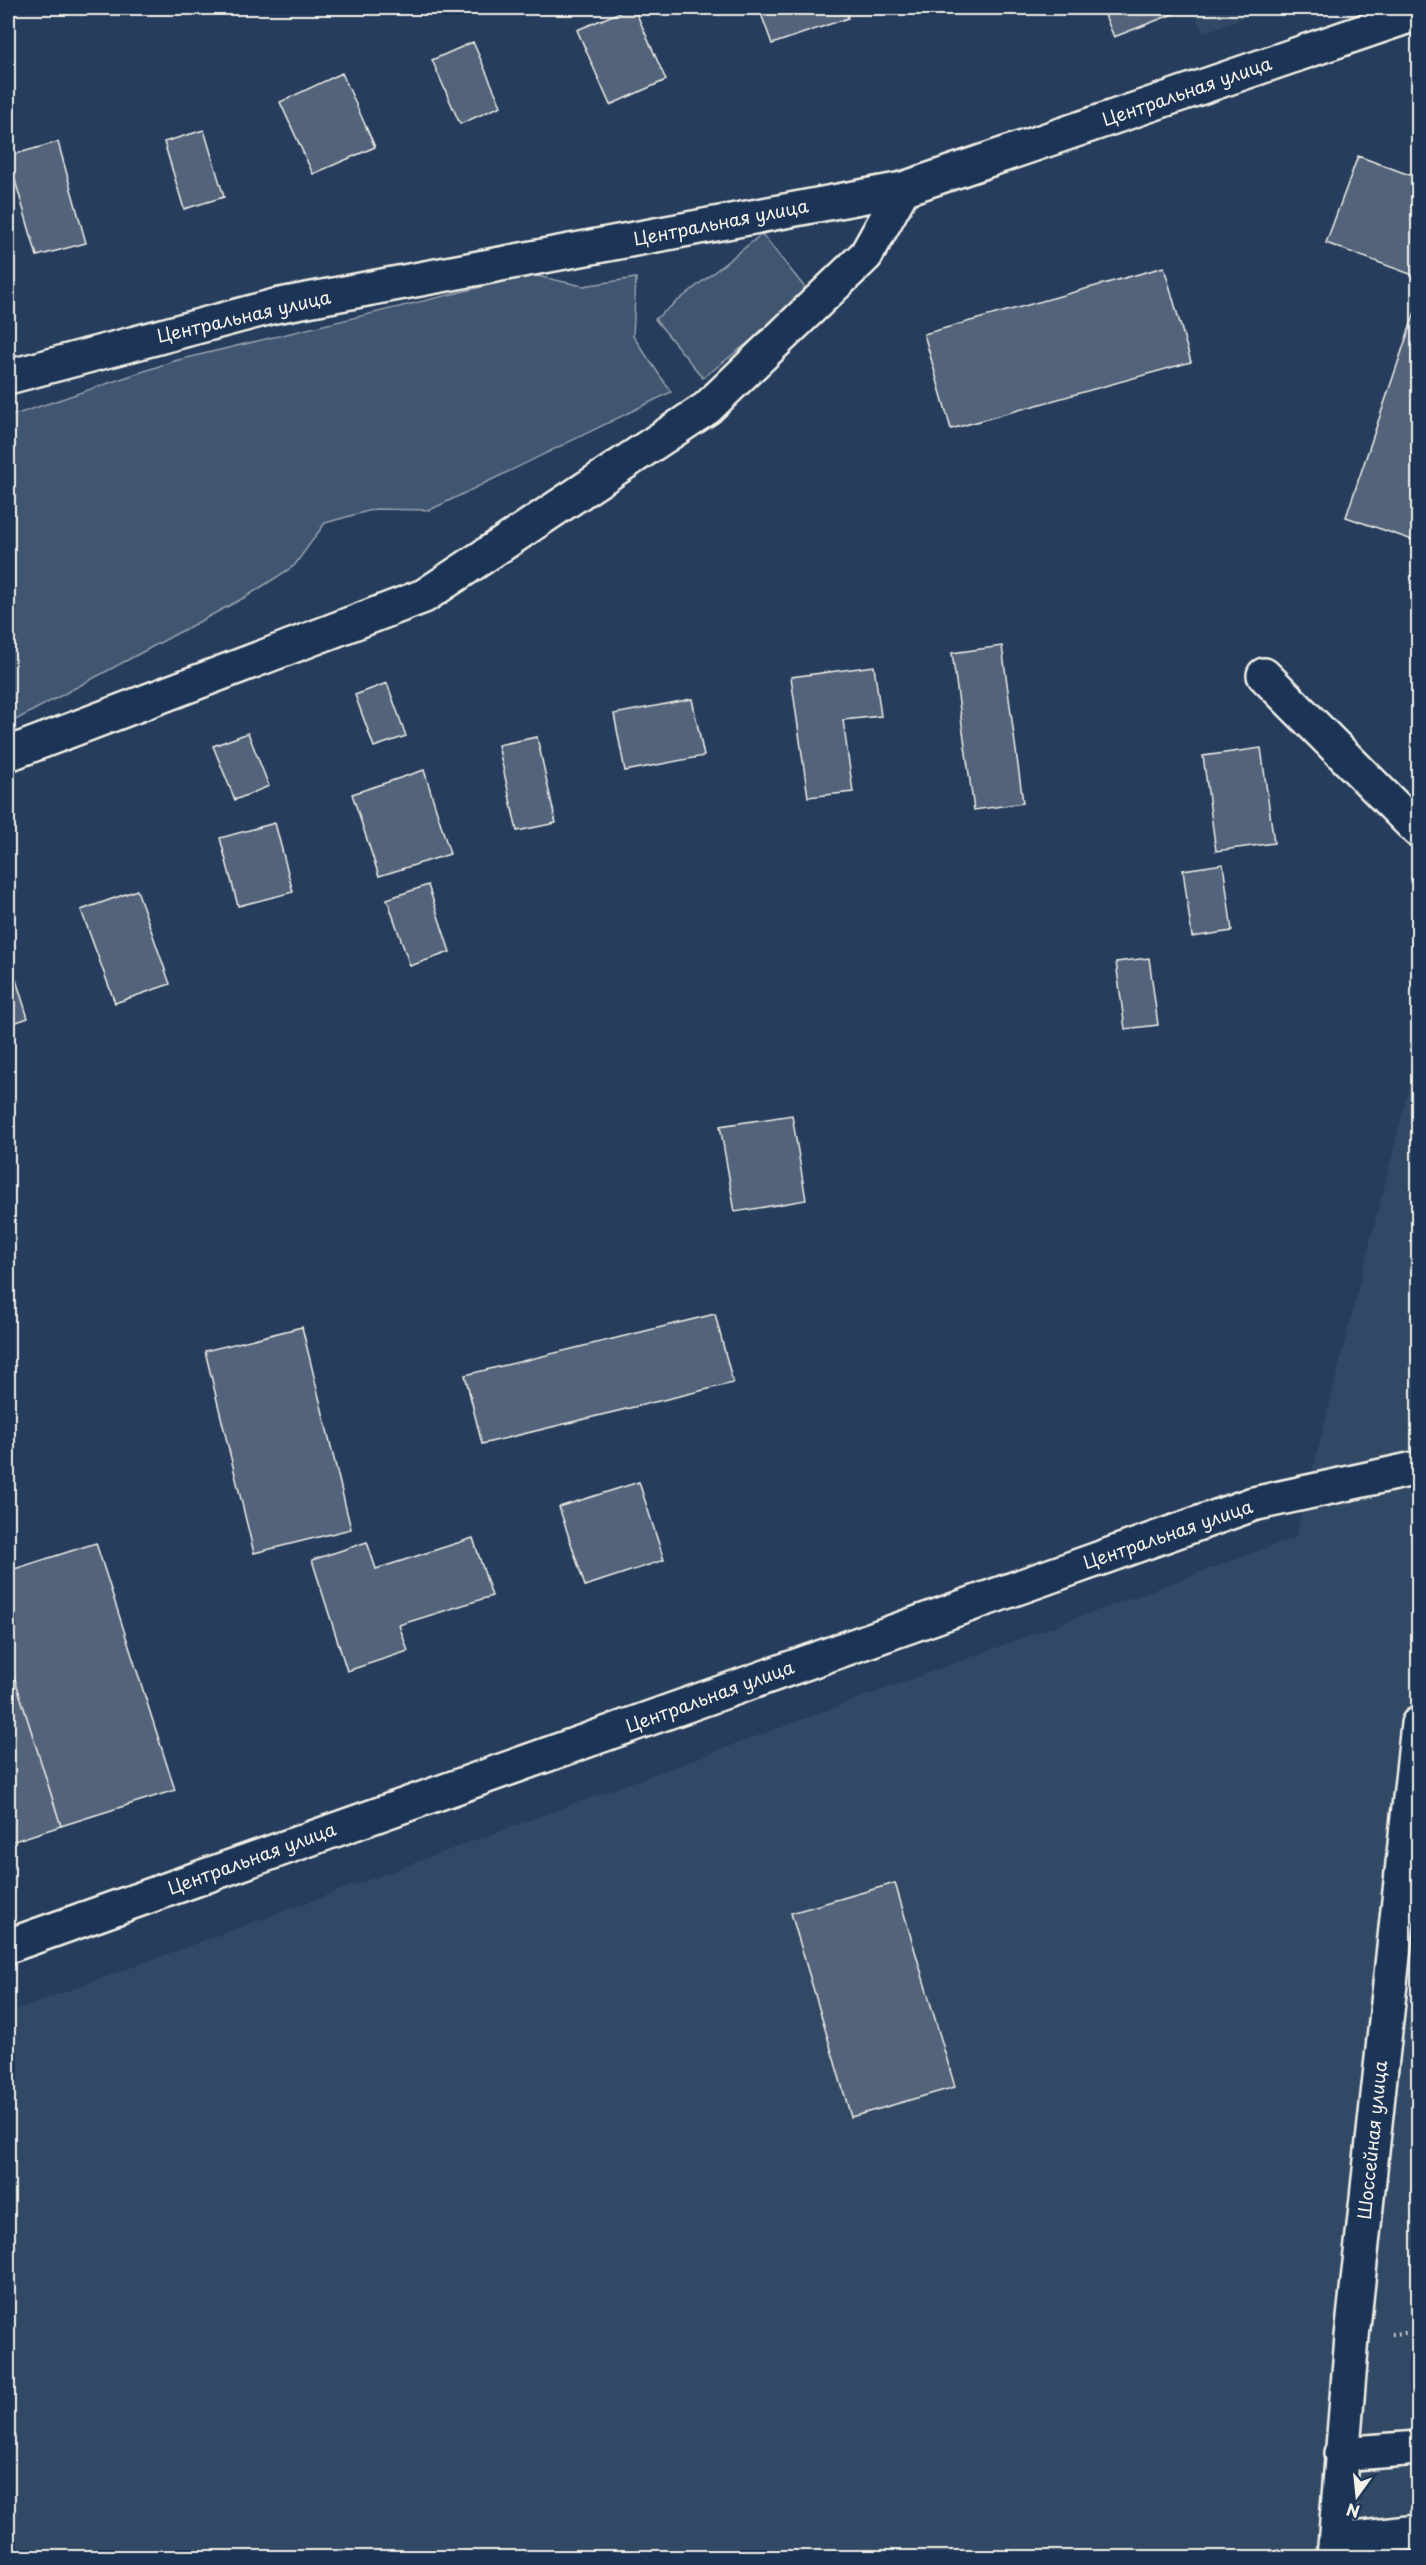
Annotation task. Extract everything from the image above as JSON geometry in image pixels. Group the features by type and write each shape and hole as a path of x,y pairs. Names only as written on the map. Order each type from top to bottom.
{"street":[{"name":"Центральная улица","path":"8,377 275,306 903,189 1419,13"},
{"path":"8,754 424,596 707,408 866,255 903,189"},
{"path":"1264,675 1419,830"},
{"name":"Центральная улица","path":"8,1946 1253,1504 1419,1468"},
{"name":"Шоссейная улица","path":"1335,2549 1341,2454 1419,1724"},
{"path":"1341,2454 1419,2448"},
{"path":"1335,2549 1419,2532"}],"shaded area":[{"path":"1192,8 1270,8 1203,33"},
{"path":"762,234 810,294 703,378 655,319"},
{"path":"532,275 583,286 636,278 633,336 671,392 430,510 375,509 325,523 294,566 249,595 8,724 8,417 174,361"},
{"path":"1418,1052 1418,2557 8,2558 8,2013 1296,1537"}],"building":[{"path":"634,8 666,80 610,105 577,30"},
{"path":"759,8 845,8 848,18 772,44"},
{"path":"1102,8 1186,8 1186,9 1114,37"},
{"path":"473,42 501,106 460,124 432,60"},
{"path":"342,73 375,147 313,174 280,102"},
{"path":"204,130 224,197 184,209 164,142"},
{"path":"58,142 86,243 37,256 8,156"},
{"path":"1358,156 1418,178 1418,277 1326,243"},
{"path":"1164,267 1191,362 951,429 924,334"},
{"path":"1418,303 1418,542 1346,517"},
{"path":"1002,646 1023,803 974,810 952,653"},
{"path":"874,666 881,716 843,720 853,792 808,797 791,677"},
{"path":"387,683 406,736 374,747 355,695"},
{"path":"692,699 704,756 625,771 614,714"},
{"path":"248,733 269,786 235,800 213,746"},
{"path":"537,737 556,823 517,831 498,745"},
{"path":"1261,748 1274,843 1216,851 1203,756"},
{"path":"424,770 450,854 379,876 352,794"},
{"path":"275,823 293,892 238,906 220,838"},
{"path":"1223,864 1232,931 1192,937 1183,870"},
{"path":"428,885 450,952 410,966 387,899"},
{"path":"137,890 170,984 115,1003 81,910"},
{"path":"8,954 28,1018 8,1025"},
{"path":"1149,958 1158,1025 1125,1029 1116,962"},
{"path":"792,1115 806,1200 735,1212 720,1126"},
{"path":"715,1314 733,1383 482,1444 465,1375"},
{"path":"302,1327 351,1529 254,1553 205,1351"},
{"path":"639,1482 664,1560 585,1586 559,1507"},
{"path":"473,1538 492,1596 399,1625 408,1651 347,1671 312,1560 367,1542 376,1569"},
{"path":"96,1543 175,1790 61,1826 8,1657 8,1571"},
{"path":"8,1657 61,1826 8,1843"},
{"path":"895,1883 955,2087 851,2117 791,1913"}]}
